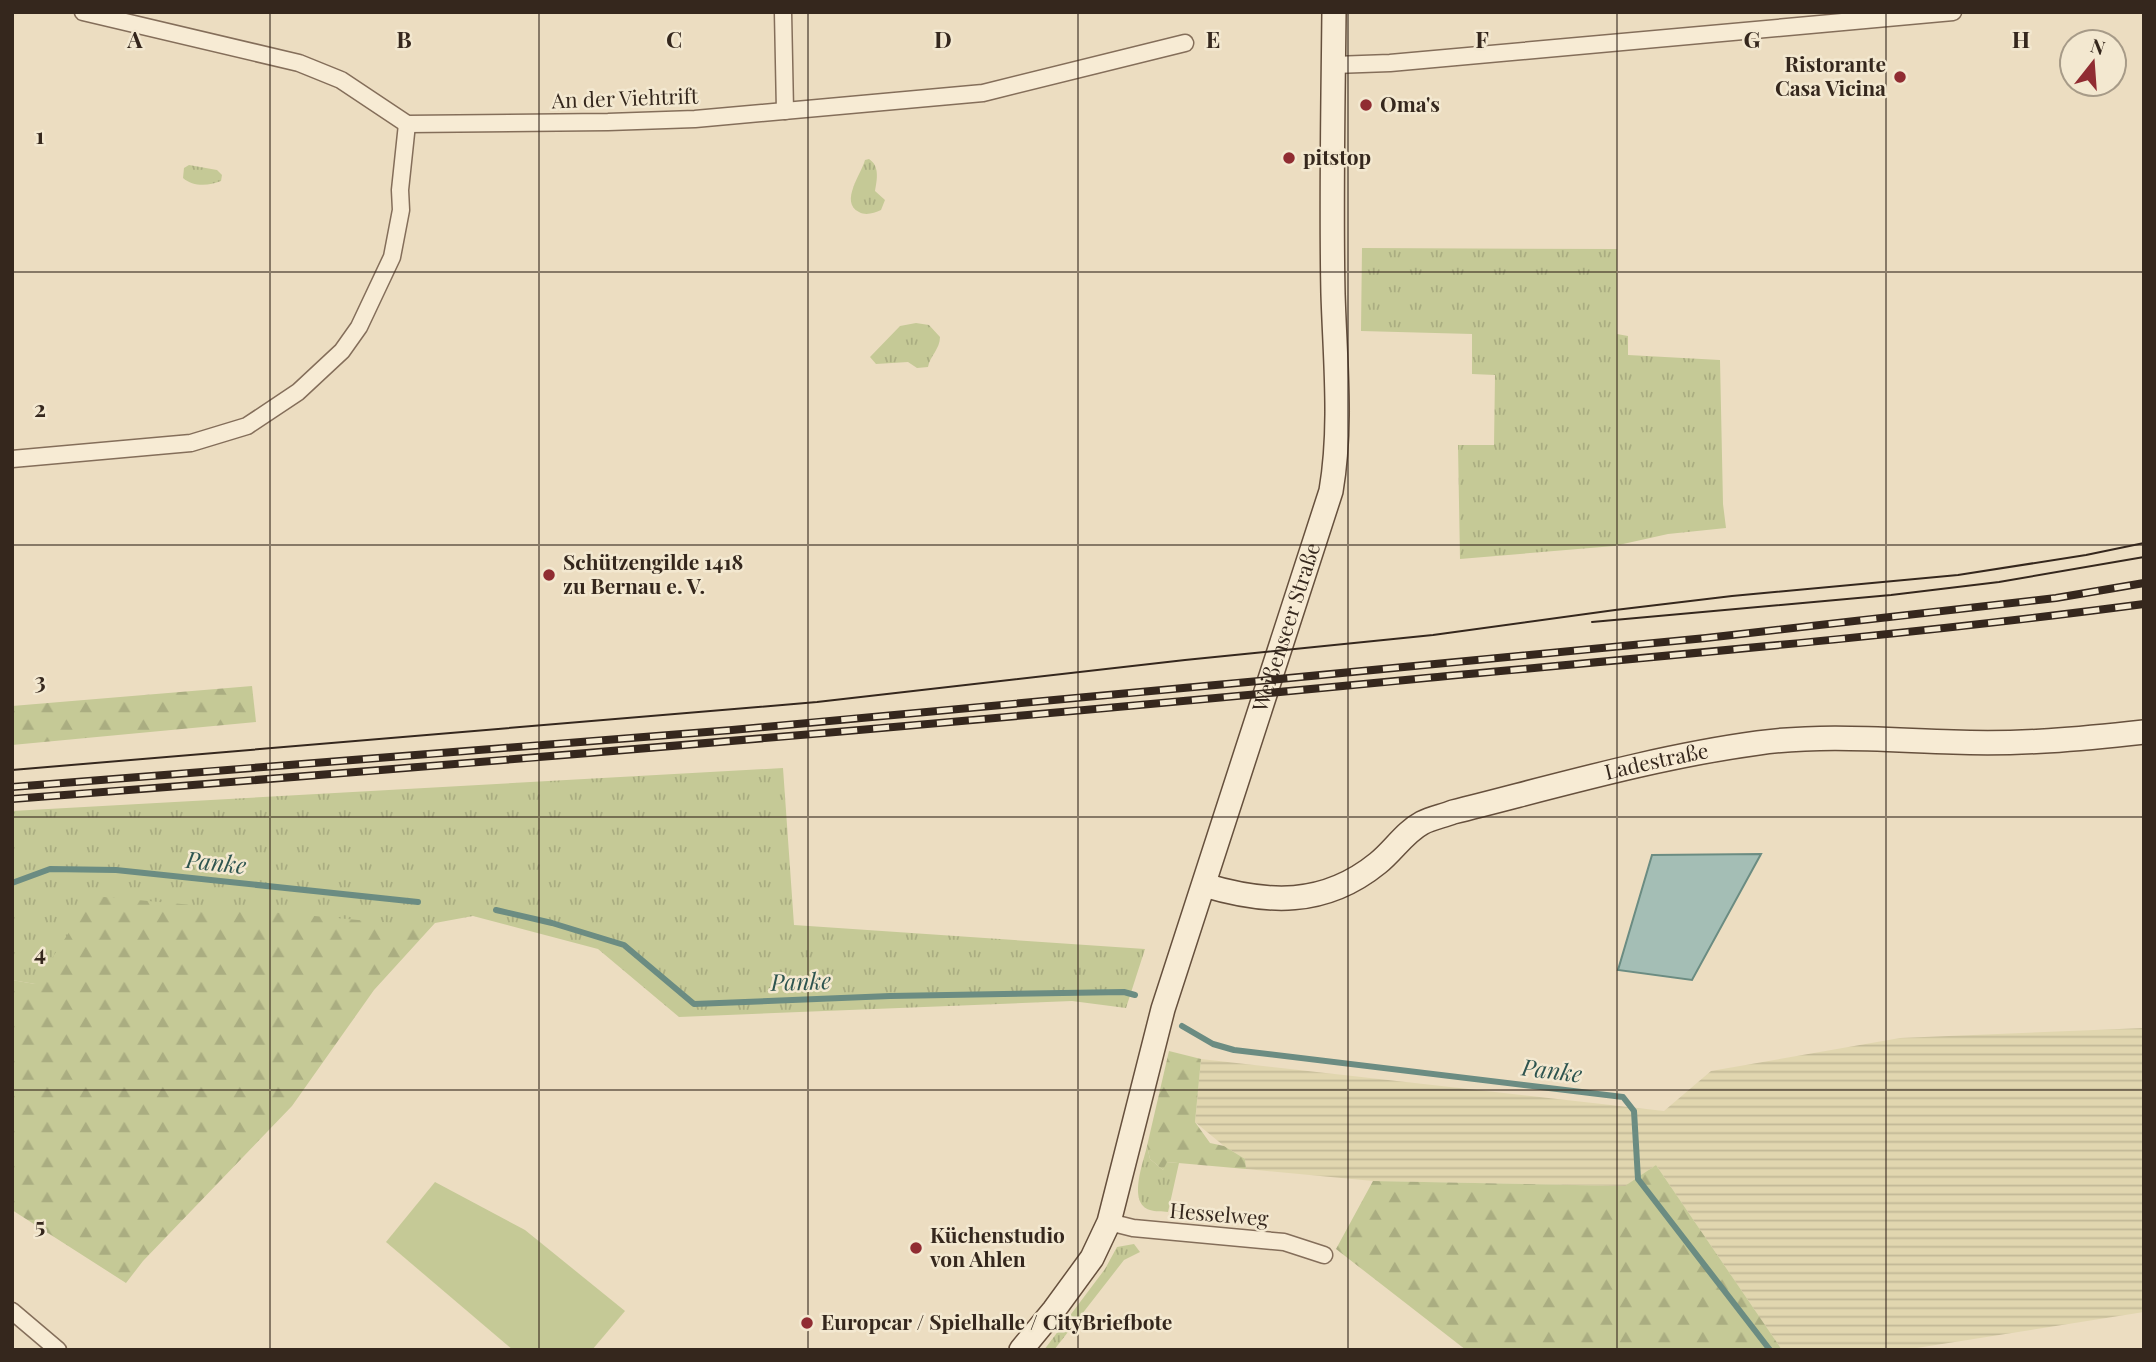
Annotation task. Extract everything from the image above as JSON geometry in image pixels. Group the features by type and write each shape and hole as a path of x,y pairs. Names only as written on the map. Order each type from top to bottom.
{"main road":[{"name":"Weißenseer Straße","path":"1021,1350 1092,1258 1109,1222 1163,1009 1331,491 1335,468 1336,413 1333,291 1334,12"},
{"name":"Ladestraße","path":"1204,885 1259,898 1291,899 1322,894 1355,881 1381,861 1422,822 1671,758 1759,743 1832,739 1900,739 1955,743 2067,740 2144,732"}],"street":[{"path":"12,459 191,443 247,426 298,392 338,355 359,327 392,257 401,210 400,190 407,124 341,80 299,63 83,12"},
{"path":"783,12 785,111"},
{"path":"1334,65 1391,63 1953,12"},
{"name":"An der Viehtrift","path":"407,124 695,119 983,93 1185,43"},
{"name":"Hesselweg","path":"1109,1222 1133,1228 1284,1242 1324,1255"},
{"path":"12,1311 58,1350"}],"shaded area":[{"path":"2144,1028 2144,1312 1904,1350 1782,1350 1656,1165 1626,1186 1373,1181 1246,1169 1245,1159 1195,1122 1201,1059 1664,1111 1711,1071 1900,1038"}],"green space":[{"path":"869,159 876,169 875,191 885,200 881,210 864,214 853,207 851,195 865,160"},
{"path":"189,165 217,170 222,175 221,181 201,185 187,181 183,178 184,168"},
{"path":"1362,248 1617,249 1617,334 1628,336 1628,355 1720,360 1723,504 1726,528 1668,534 1614,546 1460,559 1458,445 1494,445 1495,375 1472,374 1472,334 1361,331"},
{"path":"916,323 929,325 940,337 928,367 917,368 908,362 876,364 870,357 900,326"},
{"path":"252,686 256,722 12,745 12,706"},
{"path":"783,768 794,925 1145,949 1126,1008 1072,1001 679,1017 598,949 473,916 435,923 391,923 35,984 12,980 12,811"},
{"path":"93,896 391,923 435,923 374,990 292,1106 143,1261 126,1283 12,1210 12,980 35,984"},
{"path":"1169,1051 1201,1059 1195,1122 1210,1143 1224,1146 1245,1159 1246,1169 1167,1162 1163,1170 1150,1159 1147,1146"},
{"path":"1147,1146 1150,1159 1163,1170 1166,1162 1179,1163 1168,1212 1150,1210 1143,1206 1139,1199 1139,1181"},
{"path":"1656,1165 1782,1350 1466,1350 1336,1249 1373,1181 1625,1186"},
{"path":"435,1182 525,1230 625,1311 592,1350 513,1350 386,1242"},
{"path":"1134,1244 1140,1252 1124,1260 1054,1350 1044,1350 1105,1269 1117,1247"}],"water":[{"path":"1761,854 1692,980 1618,970 1652,855"}],"waterway":[{"name":"Panke","path":"12,883 50,869 116,870 418,902"},
{"name":"Panke","path":"496,910 552,923 624,945 694,1004 890,996 1124,992 1135,995"},
{"name":"Panke","path":"1182,1026 1213,1044 1234,1050 1623,1097 1634,1111 1638,1179 1770,1350"}],"tram line":[{"path":"12,770 817,702 1433,635 1732,596 1958,575 2144,543"},
{"path":"1592,622 1891,595 1999,582 2144,557"}],"railway":[{"path":"12,787 732,730 1248,682 1706,638 2056,598 2144,583"},
{"path":"12,799 1066,712 1780,645 2144,604"}],"place":[{"name":"Ristorante Casa Vicina","path":"1900,77"},
{"name":"Oma's","path":"1366,105"},
{"name":"pitstop","path":"1289,158"},
{"name":"Schützengilde 1418 zu Bernau e. V.","path":"549,575"},
{"name":"Küchenstudio von Ahlen","path":"916,1248"},
{"name":"Europcar / Spielhalle / CityBriefbote","path":"807,1323"}]}
